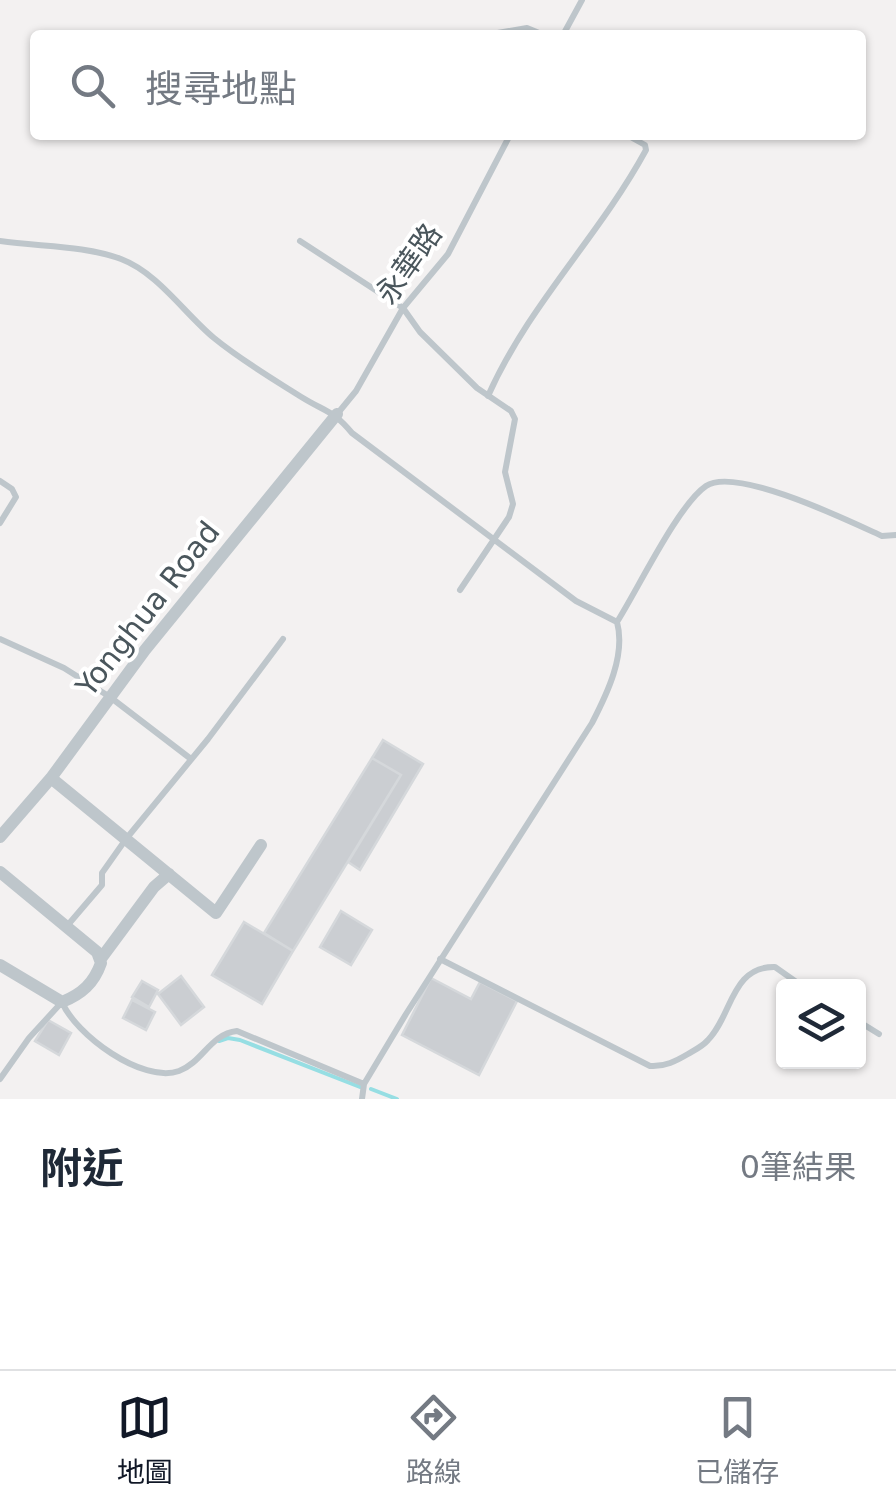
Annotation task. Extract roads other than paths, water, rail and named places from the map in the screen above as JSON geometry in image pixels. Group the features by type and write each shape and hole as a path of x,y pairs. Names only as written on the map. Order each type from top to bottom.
{"street":[{"name":"Yonghua Road","path":"0,837 52,778 110,696 337,414"},
{"path":"52,778 216,914 261,845"},
{"path":"0,872 98,952 100,960"},
{"path":"0,965 62,1002 79,995 96,977 100,960 154,887 169,874"}],"lane":[{"path":"566,30 582,0"},
{"name":"永華路","path":"337,414 356,391 403,308 448,254 507,140"},
{"path":"488,396 527,321 615,203 646,150 636,140"},
{"path":"0,240 97,252 126,260 154,279 233,352 316,406 337,414 352,433 576,601 617,622 622,638 606,696 592,723 364,1084 362,1099"},
{"path":"300,241 403,308 420,332 488,396 512,412 515,420 506,472 513,504 496,539 460,590"},
{"path":"0,481 16,496 0,523"},
{"path":"617,622 690,501 710,483 741,482 882,536 896,535"},
{"path":"0,639 64,668 110,696 191,758"},
{"path":"66,927 102,884 102,873 126,839 283,639"},
{"path":"440,960 650,1066 661,1067 711,1038 741,982 754,971 775,968 792,979"},
{"path":"0,1080 29,1038 62,1002 68,1018 86,1034 128,1063 147,1070 180,1070 224,1033 236,1032 364,1084"},
{"path":"866,1026 879,1034"}],"waterway":[{"path":"219,1041 240,1040 360,1087"},
{"path":"371,1089 397,1099"}]}
